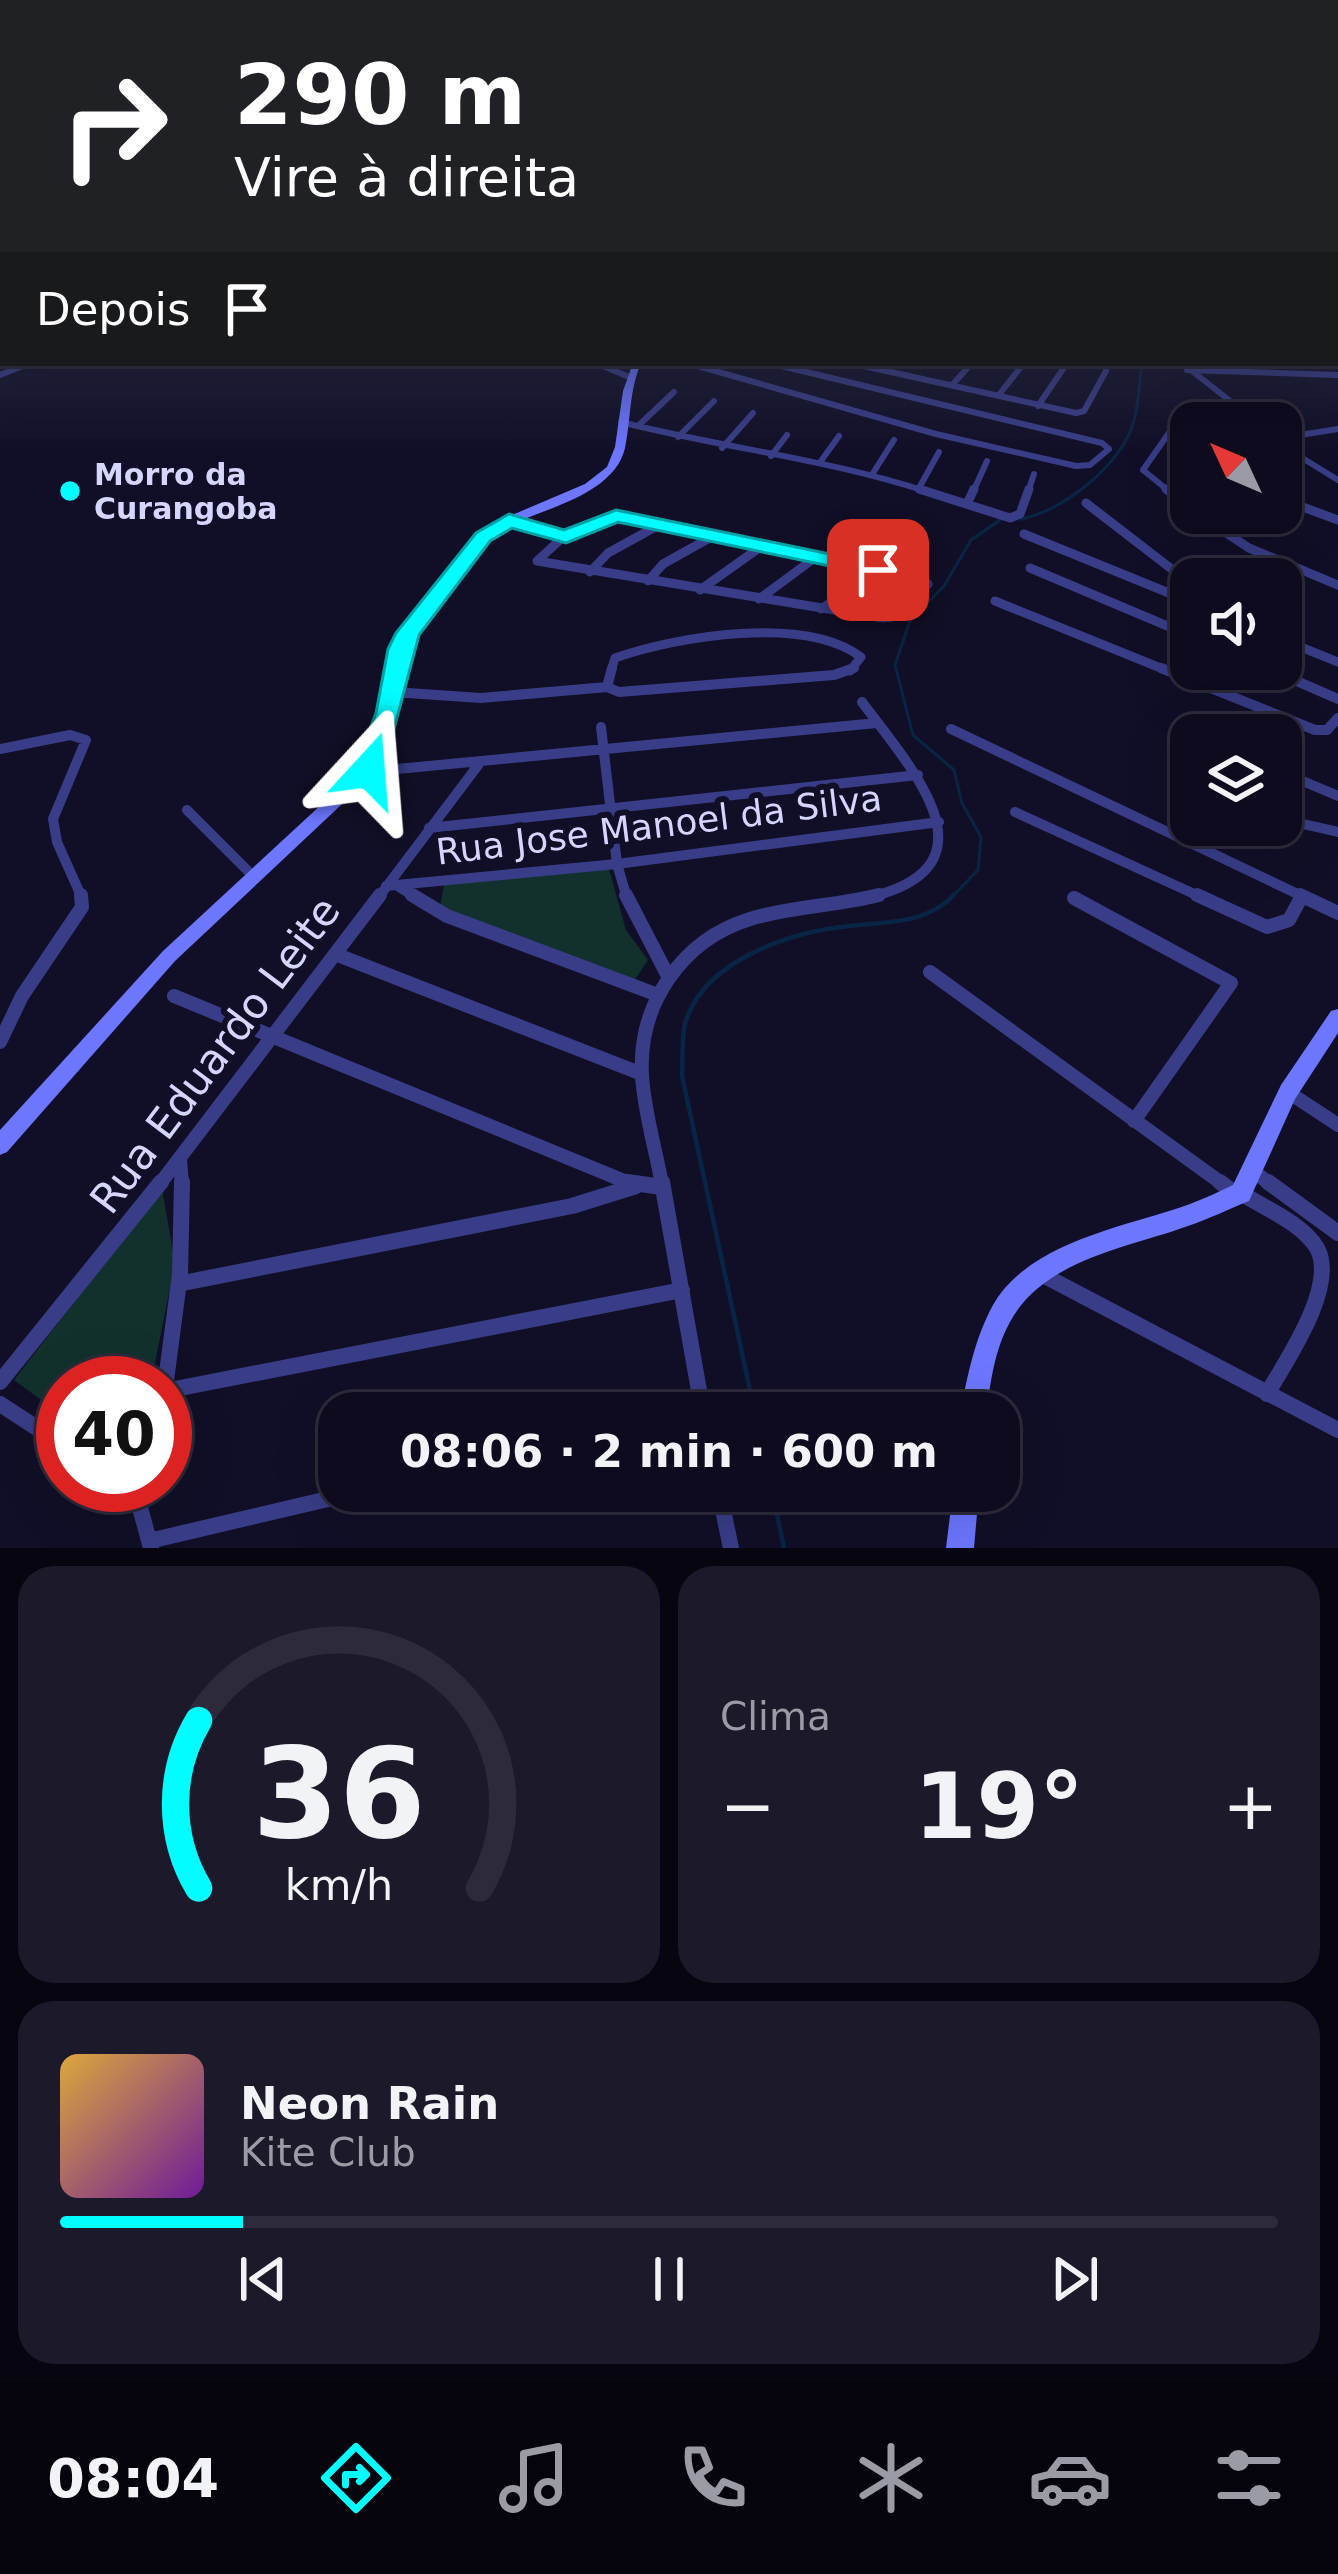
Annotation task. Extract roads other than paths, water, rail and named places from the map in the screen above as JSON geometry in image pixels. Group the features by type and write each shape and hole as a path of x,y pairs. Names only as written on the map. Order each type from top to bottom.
{"street":[{"path":"697,366 927,432 1080,467 1109,449 1102,443 936,412 779,366"},
{"path":"864,366 1038,406 1084,411 1106,371 1104,366"},
{"path":"900,374 907,366"},
{"path":"952,386 969,366"},
{"path":"998,396 1022,366"},
{"path":"1038,406 1065,366"},
{"path":"1185,367 1338,376"},
{"path":"1185,367 1231,402"},
{"path":"0,1145 170,956 369,770 408,633 483,537 608,472 617,458 632,371"},
{"path":"639,425 674,392"},
{"path":"678,437 714,401"},
{"path":"927,432 936,412"},
{"path":"722,448 753,413"},
{"path":"621,422 722,448 872,473 1015,518 1034,474"},
{"path":"1302,437 1338,429"},
{"path":"1170,431 1144,470 1170,491"},
{"path":"771,456 787,435"},
{"path":"821,461 839,436"},
{"path":"872,473 894,440"},
{"path":"919,488 939,452"},
{"path":"1302,457 1338,480"},
{"path":"967,504 987,461"},
{"path":"1086,503 1170,568"},
{"path":"1302,507 1338,520"},
{"path":"610,516 878,570 921,580 927,586 888,618 537,561 566,537 610,516"},
{"path":"509,520 566,537"},
{"path":"590,572 608,553 659,525"},
{"path":"1024,534 1170,593"},
{"path":"1227,534 1338,585"},
{"path":"648,581 663,564 713,536"},
{"path":"700,590 762,546"},
{"path":"759,599 816,557"},
{"path":"1030,568 1170,627"},
{"path":"821,609 878,570"},
{"path":"995,602 1315,730 1327,730 1338,718"},
{"path":"393,692 482,698 834,676 853,670 861,657 850,643 832,638 705,640 621,654 610,664 607,687"},
{"path":"1302,647 1338,662"},
{"path":"1302,683 1338,699"},
{"path":"699,1392 642,1075 645,1041 668,976 724,929 753,917 877,897 902,888 932,863 939,822 918,775 862,702"},
{"path":"397,769 877,723"},
{"path":"601,727 616,864 631,912 668,976"},
{"path":"951,729 1338,913"},
{"path":"0,749 86,736 53,821 56,840 79,877 82,907 22,996 0,1042"},
{"name":"Rua Eduardo Leite","path":"0,1382 392,887 429,828 479,764"},
{"path":"429,828 918,775"},
{"path":"1302,781 1338,796"},
{"path":"187,810 253,876"},
{"path":"1015,812 1267,927 1289,920 1302,896"},
{"name":"Rua Jose Manoel da Silva","path":"392,887 939,822"},
{"path":"1302,824 1338,832"},
{"path":"392,887 423,905 658,995"},
{"path":"1074,898 1231,983 1134,1121"},
{"path":"335,954 642,1075"},
{"path":"930,972 1134,1121 1244,1187 1338,1233"},
{"path":"174,997 636,1186"},
{"path":"975,1392 988,1335 1001,1309 1036,1271 1244,1187 1288,1092 1338,1017"},
{"path":"1288,1092 1338,1125"},
{"path":"171,1356 183,1283 186,1223 180,1160"},
{"path":"183,1283 572,1206 636,1186 662,1187"},
{"path":"1244,1187 1311,1240 1328,1269 1324,1292 1267,1394"},
{"path":"1036,1271 1338,1430"},
{"path":"192,1384 682,1291"},
{"path":"0,1403 36,1427"},
{"path":"140,1512 150,1544 318,1502"},
{"path":"723,1512 731,1548"},
{"path":"960,1548 964,1512"}],"waterway":[{"path":"1021,519 1073,496 1118,453 1134,421 1142,366"},
{"path":"953,896 978,870 981,837 962,803 954,770 913,735 895,665 910,621 944,586 971,540 1000,520"},
{"path":"750,1392 682,1076 686,1020 712,980 754,952 826,929 918,917 953,896"},
{"path":"776,1512 784,1548"}],"place":[{"name":"Morro da Curangoba","path":"70,491"}]}
